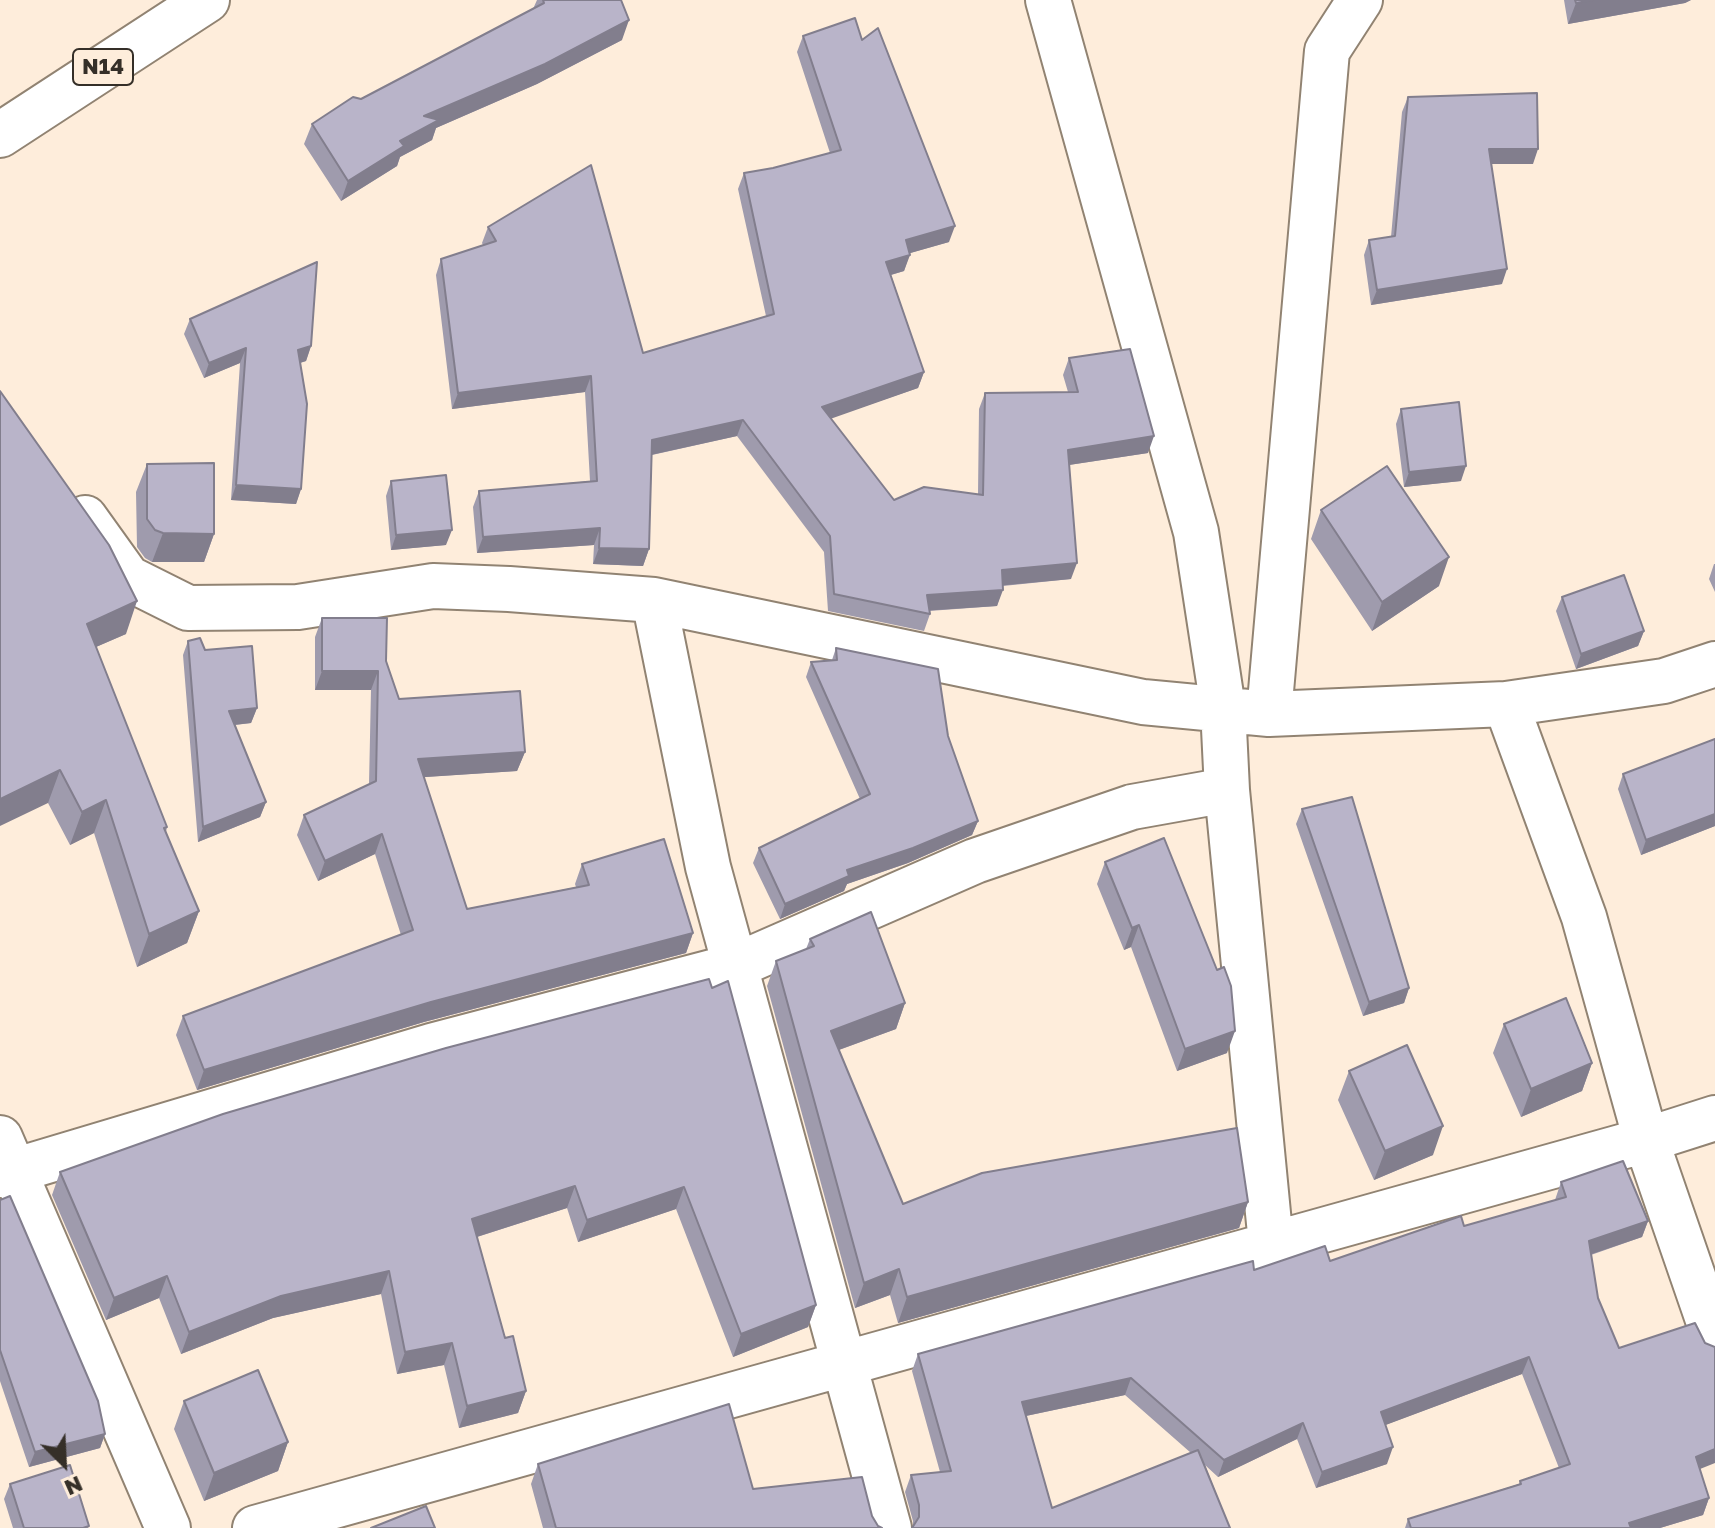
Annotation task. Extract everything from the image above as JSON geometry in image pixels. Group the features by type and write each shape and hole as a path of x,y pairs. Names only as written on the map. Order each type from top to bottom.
{"street":[{"name":"N14","path":"0,135 207,0"},
{"path":"1048,0 1196,532 1223,708 1227,790 1271,1244"},
{"path":"1269,714 1327,51 1360,0"},
{"path":"64,489 128,578 188,608 298,607 433,586 654,600 1143,702 1269,714 1506,704 1664,681 1715,664"},
{"path":"654,600 708,867 889,1528"},
{"path":"1506,704 1584,917 1646,1140 1715,1340"},
{"path":"168,1528 5,1161 735,966 975,861 1132,807 1227,790"},
{"path":"255,1528 1646,1140 1715,1118"}],"building":[{"path":"543,0 621,0 629,20 545,64 424,116 439,120 400,141 404,146 348,181 312,124 353,97 361,99 544,3"},
{"path":"855,18 862,40 878,28 955,226 906,240 910,255 886,262 924,372 822,407 894,500 924,487 983,495 985,393 1078,392 1069,358 1130,349 1154,436 1068,450 1077,563 1002,570 1003,590 927,595 930,614 834,594 830,536 743,420 652,440 649,549 599,548 600,528 483,537 479,491 597,481 591,376 458,393 441,259 496,241 488,227 591,165 643,353 774,314 744,173 841,150 803,36"},
{"path":"1537,93 1538,149 1489,149 1507,269 1377,290 1369,240 1395,236 1408,97"},
{"path":"317,262 311,346 298,350 307,404 301,489 236,485 246,348 209,363 190,319"},
{"path":"0,391 109,545 137,601 87,624 167,827 164,828 199,911 149,934 106,800 82,812 60,770 0,799"},
{"path":"1459,402 1466,466 1409,472 1401,409"},
{"path":"214,463 214,534 163,533 155,530 147,519 147,464"},
{"path":"1387,466 1449,557 1382,602 1321,510"},
{"path":"446,475 452,530 396,535 391,481"},
{"path":"1624,575 1644,631 1581,654 1562,597"},
{"path":"322,618 387,618 386,661 399,699 520,691 525,752 418,759 467,909 589,885 582,864 664,839 693,933 431,1002 204,1070 183,1016 413,930 382,834 325,861 304,815 376,781 378,671 322,671"},
{"path":"200,638 205,650 252,646 257,708 229,711 266,802 203,827 188,641"},
{"path":"836,648 938,669 948,736 978,821 913,848 847,870 849,876 785,904 759,848 870,794 811,662 837,660"},
{"path":"1715,739 1715,814 1646,840 1623,774"},
{"path":"1352,797 1409,988 1369,1002 1302,809"},
{"path":"1164,838 1217,970 1224,967 1231,986 1235,1031 1185,1049 1139,925 1132,928 1105,862"},
{"path":"871,912 905,1003 831,1031 903,1204 982,1173 1237,1128 1248,1202 907,1297 899,1269 864,1283 776,961 814,946 810,939"},
{"path":"709,979 712,988 728,981 816,1305 741,1334 684,1187 587,1220 575,1186 472,1219 505,1338 513,1336 526,1391 467,1406 452,1343 405,1352 389,1271 281,1296 189,1332 167,1276 114,1298 60,1172 223,1114 446,1048"},
{"path":"1566,998 1592,1063 1531,1089 1504,1024"},
{"path":"1407,1045 1443,1126 1385,1151 1349,1071"},
{"path":"1623,1161 1648,1221 1589,1241 1598,1298 1619,1348 1695,1323 1705,1343 1715,1347 1715,1449 1696,1457 1709,1498 1629,1523 1631,1528 1411,1528 1408,1519 1521,1484 1520,1481 1570,1464 1529,1357 1381,1412 1393,1447 1322,1472 1303,1423 1224,1460 1131,1378 1022,1402 1052,1508 1198,1450 1230,1528 912,1528 919,1517 919,1505 911,1475 951,1471 918,1354 1253,1261 1254,1270 1325,1246 1330,1261 1461,1216 1464,1226 1566,1197 1561,1182"},
{"path":"10,1196 98,1401 105,1434 35,1452 0,1350 0,1200"},
{"path":"258,1370 288,1442 214,1473 184,1401"},
{"path":"729,1404 753,1489 862,1477 872,1516 882,1528 556,1528 538,1464"},
{"path":"70,1465 89,1526 24,1528 10,1484"},
{"path":"426,1506 435,1528 371,1528"}]}
